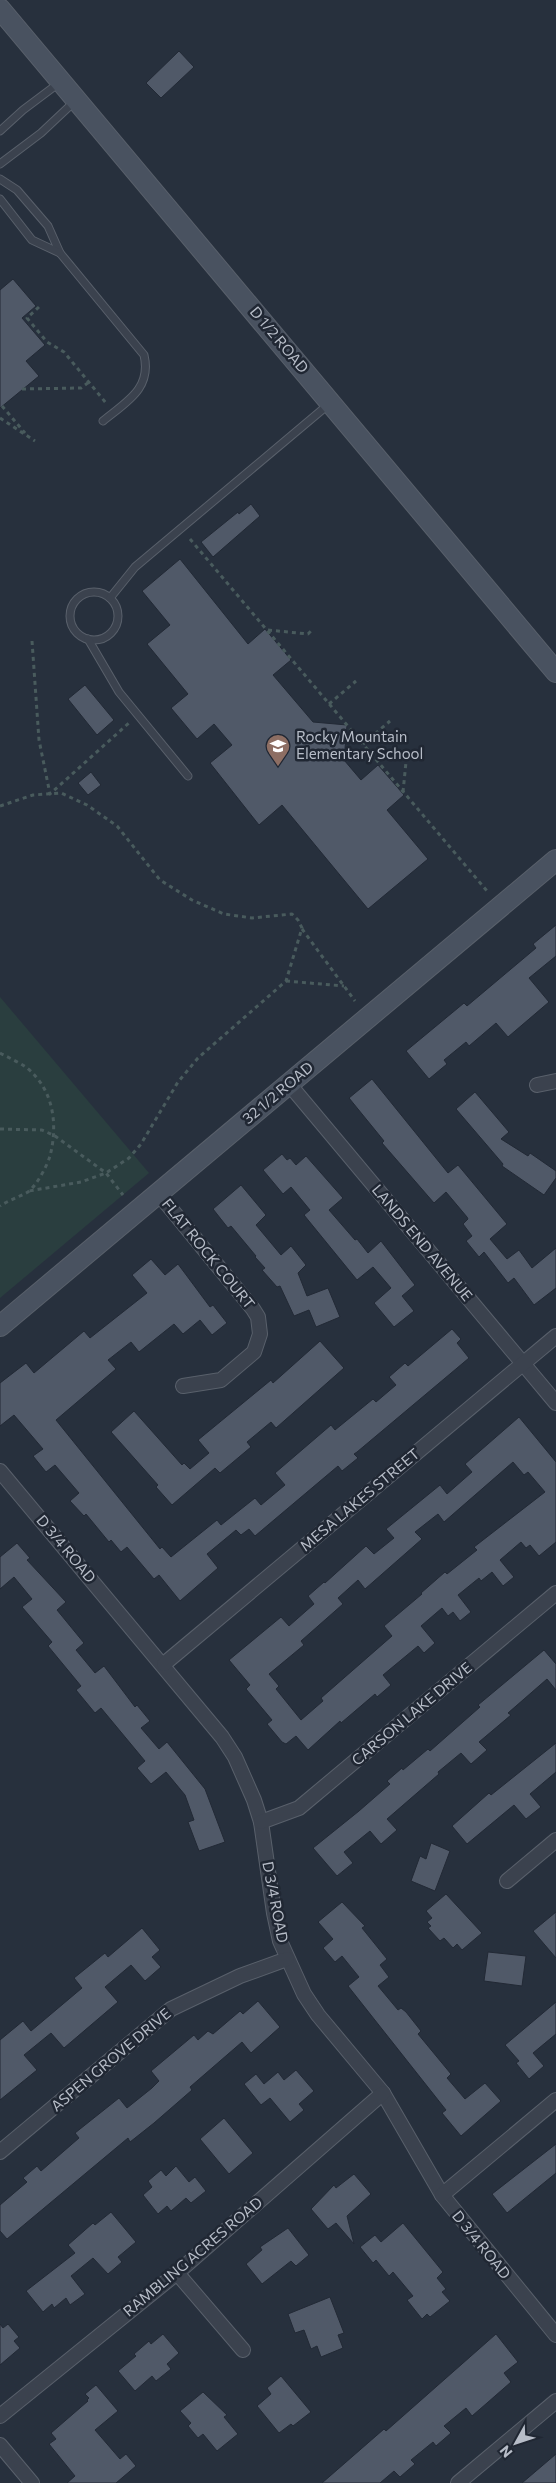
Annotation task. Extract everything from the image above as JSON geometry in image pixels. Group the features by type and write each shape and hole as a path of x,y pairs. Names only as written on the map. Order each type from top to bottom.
{"main road":[{"name":"D 1/2 ROAD","path":"0,9 556,672"},
{"name":"32 1/2 ROAD","path":"0,1326 554,864"}],"street":[{"path":"537,1086 556,1081"},
{"name":"LANDS END AVENUE","path":"289,1084 556,1403"},
{"name":"FLAT ROCK COURT","path":"158,1193 253,1309 260,1326 260,1334 254,1352 220,1380 183,1386"},
{"name":"MESA LAKES STREET","path":"164,1664 556,1336"},
{"name":"D 3/4 ROAD","path":"0,1470 164,1664 222,1737 235,1757 246,1778 261,1822 274,1914 286,1959 304,1994 318,2015 383,2093 442,2195 556,2335"},
{"name":"CARSON LAKE DRIVE","path":"261,1822 299,1808 556,1593"},
{"path":"507,1881 556,1840"},
{"name":"ASPEN GROVE DRIVE","path":"0,2152 171,2008 240,1976 286,1959"},
{"name":"RAMBLING ACRES ROAD","path":"0,2416 177,2272 383,2093"},
{"path":"442,2195 556,2100"},
{"path":"177,2272 242,2350"},
{"path":"458,2483 556,2401"},
{"path":"0,2445 32,2483"}],"lane":[{"path":"0,131 23,110 62,81"},
{"path":"0,164 41,133 77,99"},
{"path":"0,179 17,190 42,219 60,252 144,355 146,366 145,380 137,392 103,421"},
{"path":"0,199 32,240 60,252"},
{"path":"110,598 135,567 331,402"},
{"path":"90,592 104,593 110,598 118,612 115,627 103,638 88,639 81,636 71,625 70,611 72,604 82,594 90,592"},
{"path":"88,639 111,680 188,776"}],"path":[{"path":"39,307 27,318 47,342 64,352 108,405"},
{"path":"22,389 81,388 89,382"},
{"path":"2,406 27,435"},
{"path":"0,418 35,440"},
{"path":"190,539 487,891"},
{"path":"267,630 308,634 312,630"},
{"path":"32,641 39,740 50,794"},
{"path":"329,704 356,681"},
{"path":"50,794 138,715"},
{"path":"363,744 390,721"},
{"path":"403,792 407,752 409,750"},
{"path":"0,806 33,795 61,793 87,805 117,826 160,880 192,900 224,914 252,918 292,914 356,1001"},
{"path":"0,1206 29,1191 81,1182 106,1173 129,1158 141,1144 178,1082 198,1058 286,981 302,928"},
{"path":"286,981 345,986"},
{"path":"0,1053 27,1068 41,1084 51,1105 55,1136 48,1162 29,1191"},
{"path":"0,1129 42,1130 55,1136 106,1173 123,1195"}],"green space":[{"path":"0,997 149,1173 0,1298"}],"building":[{"path":"179,51 194,67 161,98 146,83"},
{"path":"13,279 36,306 22,318 45,345 26,361 39,376 0,408 0,290"},
{"path":"251,504 260,516 213,557 201,542"},
{"name":"Rocky Mountain Elementary School","path":"180,559 248,644 265,629 291,660 273,675 313,722 347,725 344,760 361,780 378,765 404,795 387,810 428,859 368,909 282,805 259,825 210,763 232,745 214,724 197,739 171,708 188,694 147,644 170,625 142,591"},
{"path":"85,685 114,720 97,735 68,699"},
{"path":"91,772 101,785 88,795 78,783"},
{"path":"556,925 556,956 529,978 549,1002 508,1037 496,1023 469,1046 466,1042 444,1060 447,1064 429,1079 406,1051 464,1003 467,1006 536,948 533,944"},
{"path":"372,1079 448,1173 458,1165 507,1224 490,1239 507,1259 519,1250 532,1268 556,1248 556,1288 534,1305 514,1278 508,1283 484,1252 479,1257 466,1241 472,1236 463,1224 468,1219 467,1217 446,1192 434,1203 382,1143 384,1141 349,1098"},
{"path":"475,1092 509,1132 501,1139 528,1156 530,1153 556,1171 556,1178 544,1195 502,1166 503,1164 456,1109"},
{"path":"282,1154 287,1160 290,1158 296,1165 306,1156 343,1198 329,1210 368,1253 381,1241 415,1285 402,1296 414,1311 394,1327 374,1303 391,1288 373,1267 357,1280 304,1215 310,1210 291,1187 283,1194 263,1170"},
{"path":"241,1185 266,1215 256,1225 281,1255 291,1246 306,1265 298,1273 307,1296 328,1288 340,1317 316,1327 309,1310 294,1316 280,1286 277,1287 262,1270 265,1268 256,1256 231,1226 228,1228 213,1209"},
{"path":"151,1259 165,1275 178,1264 210,1307 213,1305 227,1323 212,1335 200,1320 183,1334 174,1324 139,1352 131,1342 108,1360 116,1369 56,1420 160,1549 162,1547 171,1557 217,1520 221,1525 255,1498 261,1505 285,1485 275,1473 331,1425 335,1430 373,1399 376,1402 396,1385 389,1377 405,1363 408,1366 452,1329 461,1339 457,1343 469,1358 354,1454 358,1458 342,1471 338,1466 255,1536 249,1529 241,1535 236,1530 207,1554 218,1568 180,1601 159,1575 154,1579 127,1547 121,1552 111,1540 109,1542 86,1514 84,1516 70,1501 79,1493 55,1465 46,1472 33,1456 43,1449 14,1415 0,1426 0,1383 26,1363 34,1373 84,1331 90,1338 147,1293 132,1275"},
{"path":"320,1341 344,1368 276,1428 271,1422 247,1442 251,1447 220,1473 215,1468 172,1505 156,1487 158,1485 111,1432 134,1411 182,1465 184,1463 190,1469 209,1453 198,1440 271,1380 273,1383"},
{"path":"519,1417 556,1462 556,1542 539,1556 530,1545 526,1548 521,1542 500,1560 514,1577 503,1586 492,1572 481,1581 479,1578 458,1595 471,1612 460,1621 453,1612 448,1616 442,1608 421,1626 435,1643 424,1653 418,1646 383,1675 391,1685 377,1697 375,1694 341,1723 340,1721 308,1750 296,1736 286,1744 282,1742 267,1724 272,1720 246,1689 250,1685 229,1660 281,1617 289,1626 314,1604 308,1596 366,1546 374,1554 394,1538 386,1529 440,1485 447,1494 472,1472 465,1464","holes":["513,1462 524,1475 528,1472 545,1492 474,1547 477,1550 447,1574 445,1572 384,1626 392,1636 321,1698 323,1701 301,1720 276,1689 279,1686 269,1674 304,1645 301,1641 343,1604 338,1598 358,1580 365,1589 422,1539 415,1532 438,1514 444,1522"]},
{"path":"17,1543 30,1558 27,1560 66,1602 57,1610 84,1643 76,1650 95,1673 104,1666 135,1707 137,1705 150,1721 141,1728 159,1749 167,1742 205,1789 225,1842 199,1851 188,1822 194,1820 185,1795 166,1772 151,1784 137,1768 145,1761 101,1708 95,1713 76,1690 81,1686 48,1646 52,1642 22,1607 32,1599 14,1577 0,1589 0,1557"},
{"path":"544,1650 556,1664 556,1690 547,1679 508,1713 511,1715 479,1742 487,1750 471,1764 461,1753 387,1819 397,1830 381,1844 370,1831 344,1852 353,1863 337,1876 313,1848 390,1784 387,1781 402,1768 403,1770 428,1749 430,1751 480,1707 478,1705"},
{"path":"556,1743 556,1772 530,1794 541,1807 526,1819 514,1805 467,1844 452,1826 489,1793 491,1795"},
{"path":"431,1843 450,1851 435,1891 411,1881 420,1856 426,1859"},
{"path":"446,1894 482,1933 462,1950 457,1944 453,1948 444,1938 440,1941 428,1928 431,1926 427,1922 432,1918 426,1911"},
{"path":"342,1902 365,1926 362,1928 387,1959 380,1965 389,1977 378,1986 398,2010 401,2008 406,2012 421,2031 418,2034 451,2074 447,2078 465,2099 485,2083 501,2101 461,2136 442,2113 446,2110 348,1986 359,1977 342,1956 335,1962 323,1948 333,1939 318,1922"},
{"path":"556,1912 556,1958 533,1931"},
{"path":"142,1928 160,1950 152,1957 161,1967 145,1981 131,1965 105,1987 118,2002 64,2048 51,2033 24,2055 37,2070 0,2100 0,2040 23,2021 31,2031 82,1988 74,1978 105,1953 108,1957"},
{"path":"488,1952 526,1956 522,1986 484,1981"},
{"path":"258,2001 280,2027 251,2053 242,2042 190,2087 192,2090 154,2123 130,2142 128,2138 7,2239 0,2231 0,2205 27,2182 23,2178 37,2166 41,2171 79,2138 75,2133 119,2098 127,2108 152,2088 159,2081 151,2071 194,2035 198,2040 208,2031 213,2034 240,2011 243,2014"},
{"path":"556,2002 556,2034 533,2053 544,2066 529,2079 516,2063 519,2061 505,2045"},
{"path":"296,2070 314,2091 299,2104 304,2110 290,2122 270,2098 261,2105 244,2084 256,2074 264,2084 278,2072 284,2080"},
{"path":"224,2118 253,2153 229,2174 200,2139"},
{"path":"556,2144 556,2173 507,2213 492,2194"},
{"path":"176,2166 189,2182 195,2177 206,2191 191,2203 186,2198 171,2211 167,2206 158,2214 143,2195 152,2187 148,2181 161,2170 166,2176"},
{"path":"354,2174 371,2194 347,2216 354,2244 336,2223 328,2229 311,2209 334,2185 336,2188"},
{"path":"111,2212 136,2242 118,2257 122,2262 108,2274 93,2258 71,2276 85,2294 70,2305 66,2298 54,2308 52,2304 43,2312 26,2291 75,2253 68,2245 93,2223 95,2225"},
{"path":"403,2223 443,2272 437,2278 446,2289 442,2292 450,2301 430,2317 427,2314 422,2319 407,2300 413,2296 393,2272 389,2276 376,2260 373,2263 360,2247 375,2235 381,2242"},
{"path":"288,2228 309,2255 296,2266 291,2261 262,2284 246,2264 262,2250 260,2247"},
{"path":"330,2297 344,2333 338,2335 343,2348 321,2357 317,2346 311,2349 304,2330 295,2333 288,2314"},
{"path":"0,2324 3,2328 8,2324 19,2337 14,2341 20,2348 0,2365"},
{"path":"163,2334 179,2353 167,2364 171,2369 156,2381 152,2376 135,2391 118,2371 136,2356 134,2354 149,2341 151,2344"},
{"path":"496,2334 518,2362 504,2373 511,2382 472,2416 466,2408 444,2426 451,2433 436,2446 433,2442 411,2460 415,2464 400,2477 394,2471 380,2483 322,2483 384,2429 386,2431"},
{"path":"281,2376 311,2412 293,2426 291,2424 279,2433 257,2406 271,2394 267,2388"},
{"path":"96,2385 118,2411 95,2430 120,2459 126,2454 136,2466 116,2483 67,2483 75,2476 49,2444 56,2439 51,2433 88,2401 89,2398 85,2394"},
{"path":"203,2392 227,2415 224,2417 238,2434 217,2451 203,2434 198,2438 188,2426 191,2423 180,2411"},
{"path":"556,2454 556,2483 522,2483"}],"place":[{"name":"Rocky Mountain Elementary School","path":"278,767"}]}
